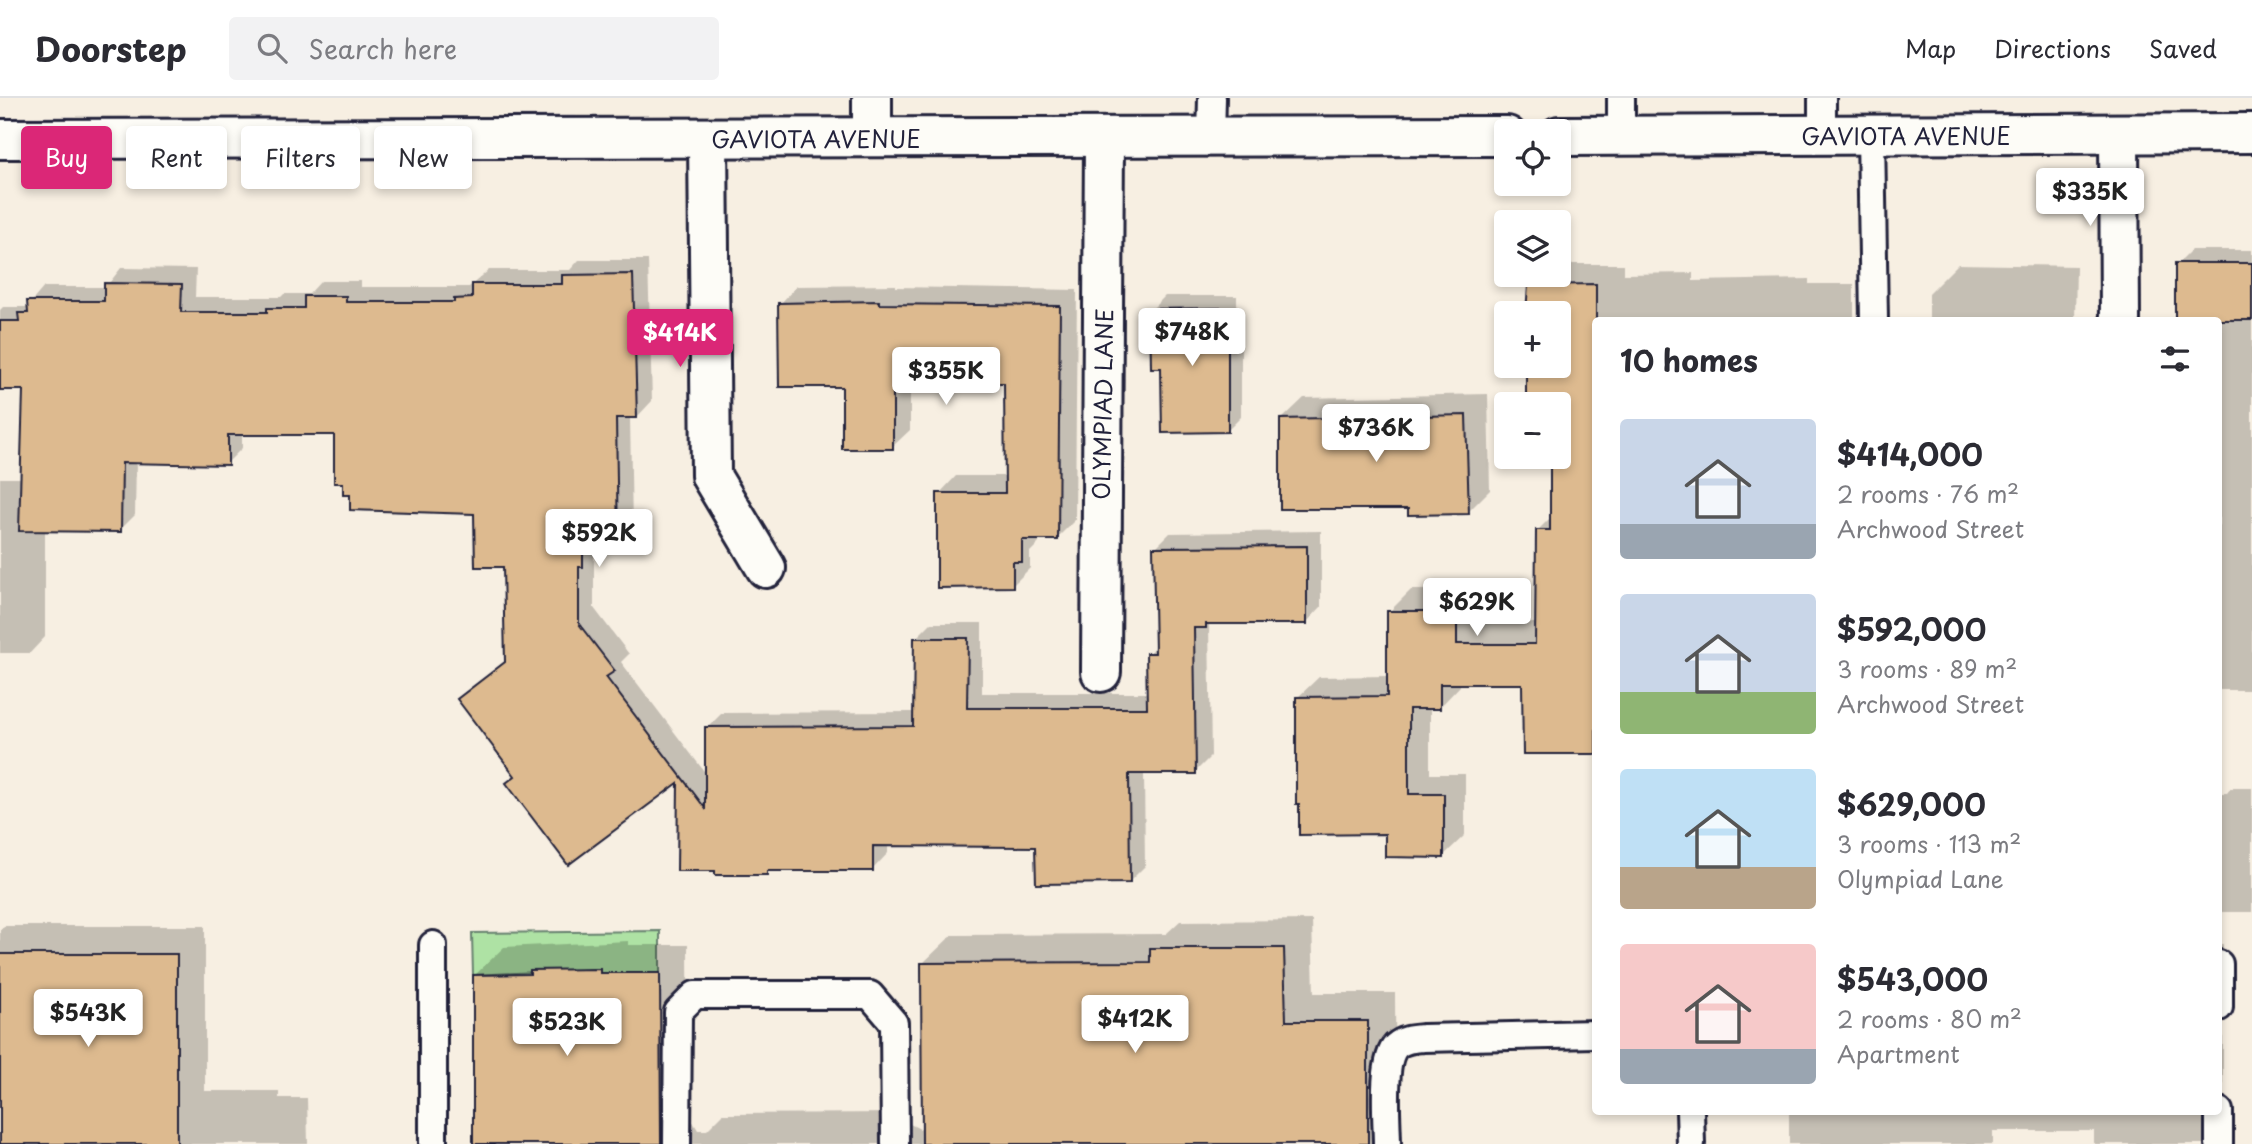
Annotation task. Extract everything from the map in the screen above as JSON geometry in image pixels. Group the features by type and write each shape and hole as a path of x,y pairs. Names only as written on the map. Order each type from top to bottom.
{"street":[{"path":"872,98 872,137"},
{"name":"GAVIOTA AVENUE","path":"1571,132 1621,117 1822,117 1871,134 2252,133"},
{"path":"2119,134 2120,317"},
{"name":"GAVIOTA AVENUE","path":"0,139 1494,136"},
{"name":"OLYMPIAD LANE","path":"1101,672 1104,137"},
{"path":"708,138 711,476 766,568"}],"lane":[{"path":"1212,98 1212,137"},
{"path":"1871,134 1874,317"},
{"path":"433,945 433,1144"},
{"path":"677,1144 678,1012 695,995 870,995 894,1023 895,1144"},
{"path":"1387,1144 1388,1060 1394,1047 1401,1042 1423,1038 1592,1034"},
{"path":"1690,1115 1691,1144"},
{"path":"2219,1115 2219,1144"}],"green space":[{"path":"660,931 660,973 600,973 600,969 473,975 472,933"}],"building":[{"path":"2175,263 2252,263 2252,320 2175,317"},
{"path":"633,274 637,418 616,418 618,545 583,545 583,567 579,567 579,624 615,671 606,677 705,808 705,727 913,726 914,638 968,638 967,708 1147,708 1146,653 1155,653 1153,547 1307,546 1307,624 1206,624 1206,628 1194,628 1196,774 1129,774 1130,883 1036,884 1035,847 873,846 873,871 767,871 767,875 715,875 715,871 677,871 678,783 568,865 506,783 515,776 457,699 505,662 503,567 475,567 474,514 350,510 350,495 343,495 343,483 334,483 334,435 228,435 228,465 122,463 121,532 19,531 23,390 0,390 0,321 19,321 18,313 28,313 27,301 104,301 104,283 182,284 181,312 267,312 267,308 304,308 304,296 346,296 346,302 454,302 454,299 472,298 472,284 562,284 562,275"},
{"path":"1596,284 1596,317 1592,317 1592,754 1523,754 1522,684 1440,684 1440,709 1409,709 1409,794 1444,794 1444,858 1385,857 1385,834 1299,835 1299,804 1296,804 1296,697 1387,696 1387,611 1441,611 1441,623 1457,623 1457,644 1535,644 1536,530 1550,530 1550,469 1571,469 1571,392 1526,392 1526,378 1571,378 1571,301 1527,301 1528,287"},
{"path":"879,301 879,304 1060,306 1058,540 1022,540 1022,562 1013,562 1013,587 937,588 937,493 1005,493 1004,383 893,383 893,449 842,449 842,387 779,387 778,303"},
{"path":"1224,308 1224,326 1228,326 1228,432 1162,433 1161,368 1151,368 1150,309"},
{"path":"1466,415 1469,514 1408,515 1408,509 1280,509 1280,419"},
{"path":"1150,948 1284,948 1286,1021 1368,1021 1368,1144 922,1144 921,963 1150,962"},
{"path":"0,954 177,954 177,1144 0,1144"},
{"path":"600,969 600,973 660,973 661,1144 473,1144 473,975 530,974 530,970"}]}
